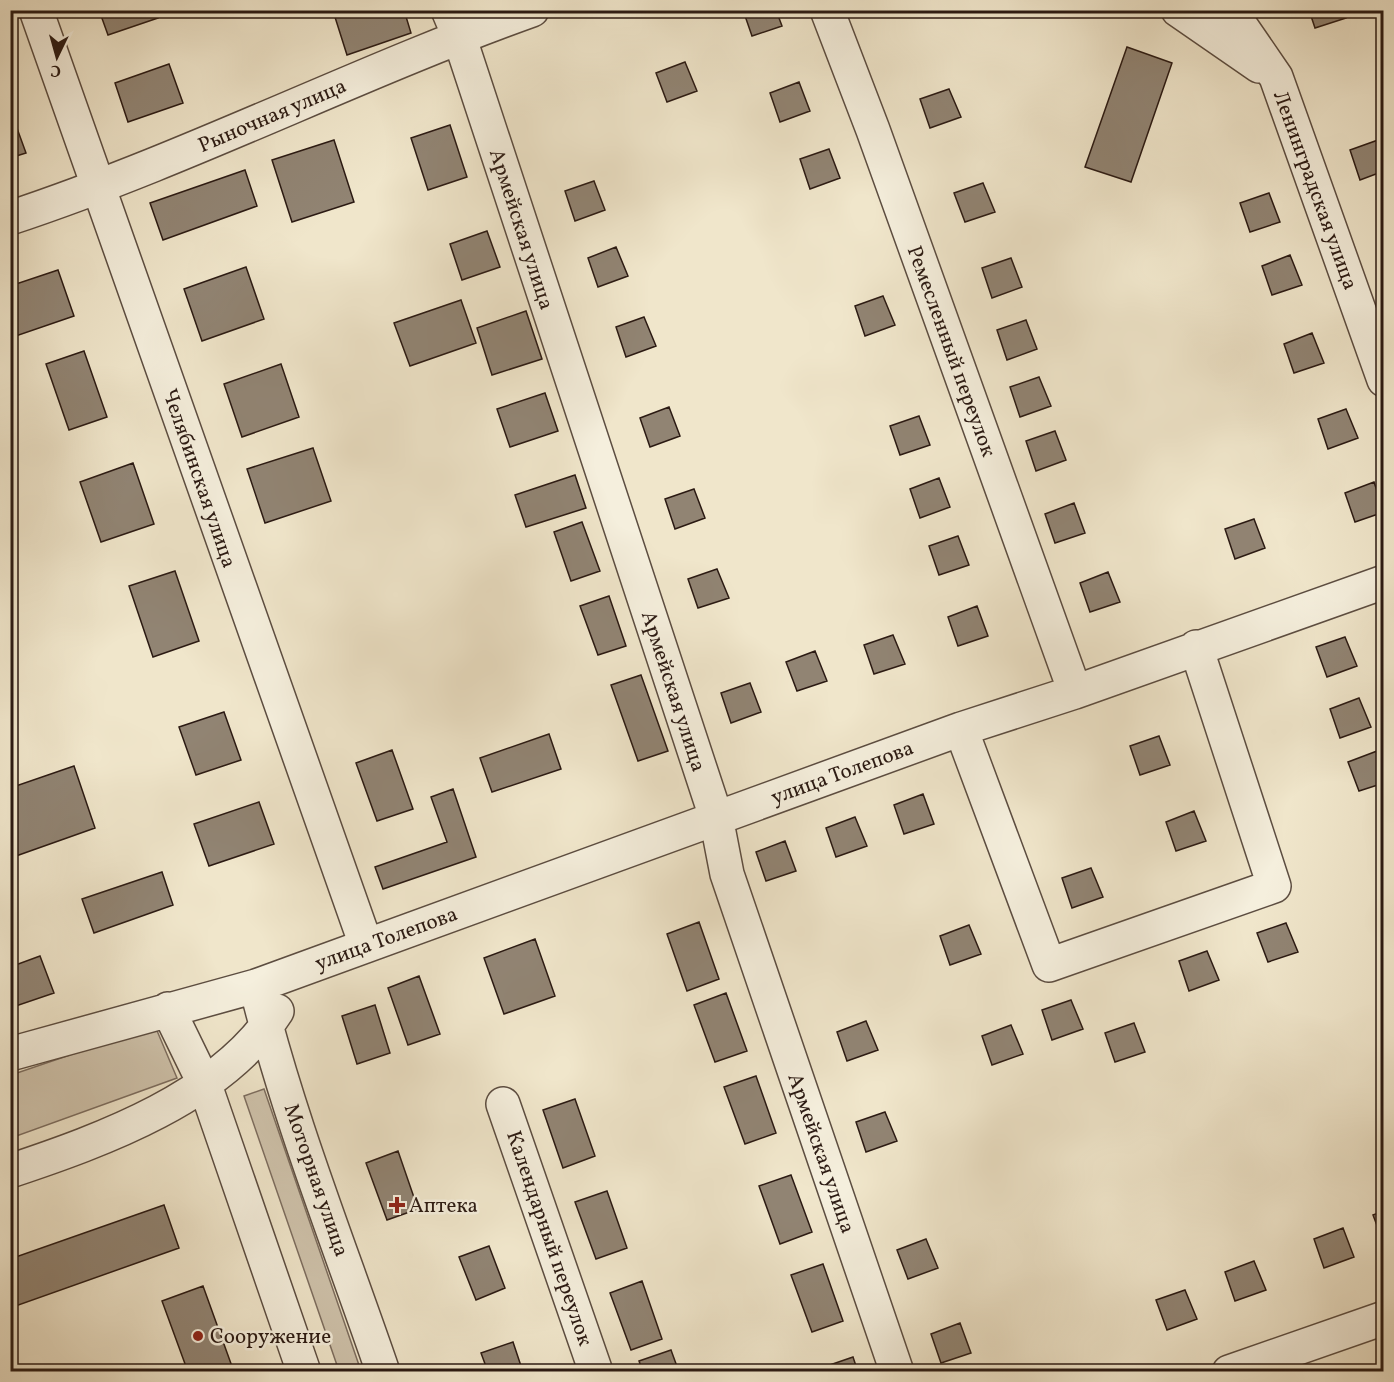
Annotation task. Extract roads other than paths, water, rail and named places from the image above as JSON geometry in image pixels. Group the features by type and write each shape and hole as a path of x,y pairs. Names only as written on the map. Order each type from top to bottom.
{"street":[{"name":"Челябинская улица","path":"36,10 366,945"},
{"name":"Рыночная улица","path":"10,218 98,189 453,23 532,10"},
{"name":"Ремесленный переулок","path":"827,10 873,130 1075,692"},
{"path":"1178,10 1276,77"},
{"name":"Ленинградская улица","path":"1230,10 1276,77 1383,380"},
{"name":"Армейская улица","path":"453,23 716,817 727,874 897,1371"},
{"name":"улица Толепова","path":"10,1054 168,1008 256,986 961,729 1075,692 1196,647 1381,592"},
{"path":"961,729 1048,965 1274,886 1196,647"},
{"name":"улица Толепова","path":"10,1171 95,1143 205,1085 266,1028 304,969"},
{"name":"Моторная улица","path":"256,986 266,1028 383,1371"},
{"path":"168,1008 205,1085 304,1371"},
{"name":"Календарный переулок","path":"503,1104 596,1371"},
{"path":"1228,1371 1383,1318"}],"place":[{"name":"Аптека","path":"397,1205"},
{"name":"Сооружение","path":"198,1336"}]}
